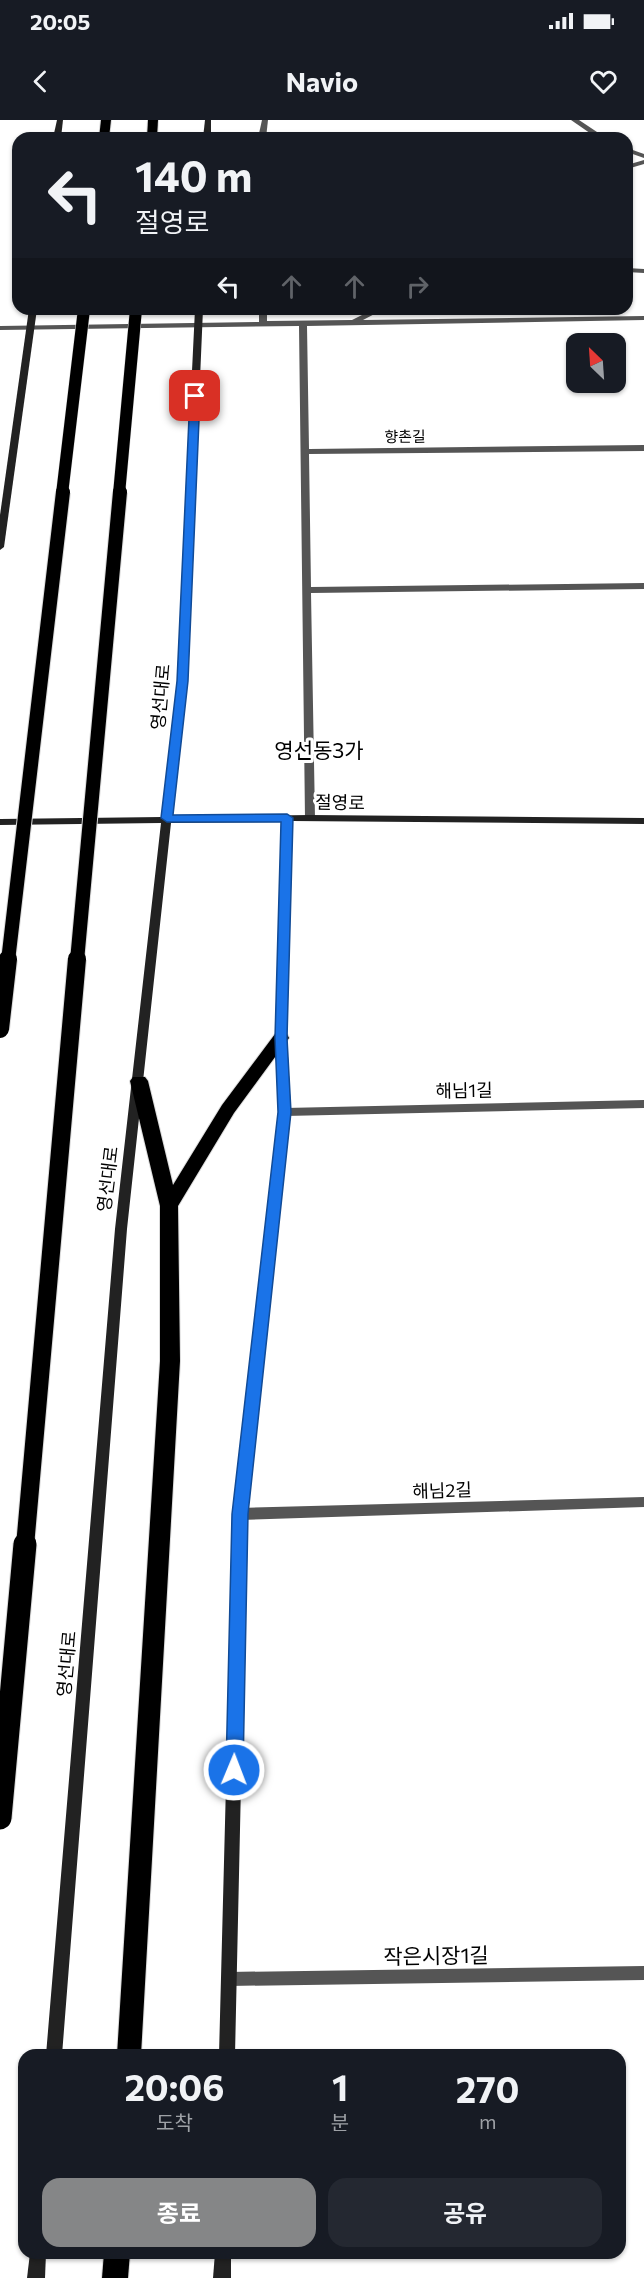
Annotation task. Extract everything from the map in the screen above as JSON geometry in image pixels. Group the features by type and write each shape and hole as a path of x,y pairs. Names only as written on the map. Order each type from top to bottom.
{"highway":[{"path":"0,1029 83,315"},
{"path":"0,1818 135,315"},
{"path":"169,1206 228,1109 281,1038"},
{"path":"129,2049 170,1361 169,1206 139,1081"},
{"path":"116,2278 117,2259"}],"main road":[{"path":"0,547 32,315"},
{"name":"영선대로","path":"54,2049 120,1241 182,681 199,315"},
{"name":"절영로","path":"0,822 167,818 644,821"},
{"path":"227,2049 240,1514 285,1112 281,1038 287,818"},
{"path":"36,2278 38,2259"},
{"path":"222,2259 222,2278"}],"street":[{"path":"574,120 593,132"},
{"path":"640,154 644,147"},
{"path":"263,315 263,324"},
{"path":"351,323 368,315"},
{"path":"0,328 644,318"},
{"path":"303,323 310,818"},
{"name":"향촌길","path":"304,452 644,448"},
{"path":"306,590 644,586"},
{"name":"해님1길","path":"285,1112 644,1104"},
{"name":"해님2길","path":"240,1514 644,1502"},
{"name":"작은시장1길","path":"229,1978 644,1973"}],"district":[{"name":"영선동3가","path":"319,749"}],"route":[{"path":"195,396 182,681 167,818 287,818 281,1038 285,1112 240,1514 234,1770"}]}
